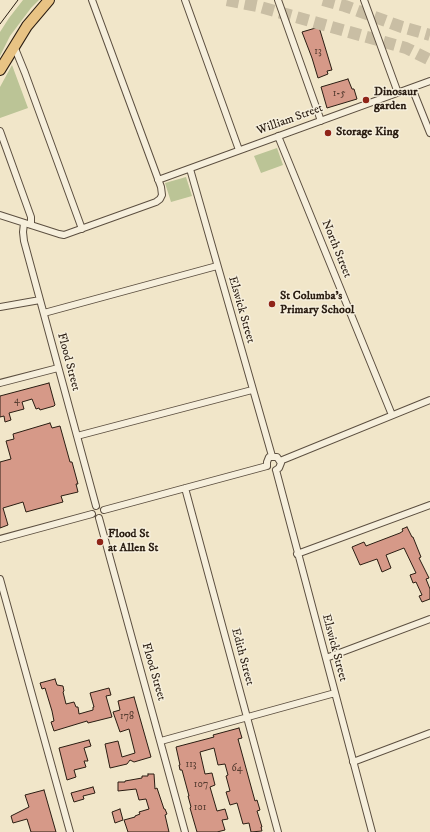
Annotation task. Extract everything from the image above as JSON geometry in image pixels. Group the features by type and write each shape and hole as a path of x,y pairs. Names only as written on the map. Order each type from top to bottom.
{"main road":[{"path":"0,70 33,17 49,0"}],"street":[{"path":"0,215 61,235 82,229 156,202 162,195 158,180 92,0"},
{"path":"185,0 239,150"},
{"path":"278,0 321,121"},
{"path":"364,0 398,93"},
{"path":"14,46 82,229"},
{"name":"William Street","path":"158,180 430,82"},
{"path":"412,88 430,133"},
{"path":"0,131 31,217 31,225"},
{"name":"North Street","path":"278,136 392,415"},
{"name":"Elswick Street","path":"190,169 272,456"},
{"name":"Flood Street","path":"24,223 24,241 96,506"},
{"path":"44,313 217,266"},
{"path":"0,307 40,300"},
{"path":"0,383 58,368"},
{"path":"77,436 252,390"},
{"path":"280,461 430,400"},
{"path":"267,466 267,462 272,456 277,457 280,461"},
{"path":"267,466 271,470 276,470 280,466 280,461"},
{"path":"104,510 267,466"},
{"name":"Elswick Street","path":"276,470 297,554 372,832"},
{"name":"Edith Street","path":"185,488 278,832"},
{"path":"297,554 430,505"},
{"path":"92,514 92,509 96,506 101,507 104,510"},
{"path":"92,514 99,518 103,514 104,510"},
{"path":"0,539 92,514"},
{"name":"Flood Street","path":"99,518 185,832"},
{"path":"0,579 70,832"},
{"path":"326,658 430,619"},
{"path":"161,741 335,693"},
{"path":"353,762 430,733"}],"green space":[{"path":"23,0 39,0 31,8 10,36 0,56 0,32"},
{"path":"12,65 28,108 0,118 0,87"},
{"path":"277,148 283,165 261,173 254,156"},
{"path":"186,177 192,196 171,202 165,183"}],"building":[{"path":"319,27 332,70 327,71 328,74 318,78 302,32"},
{"path":"348,79 352,89 354,89 357,99 327,108 321,87"},
{"path":"49,383 54,406 40,410 39,408 36,409 32,399 22,402 24,409 9,413 11,420 5,422 4,416 0,417 0,396"},
{"path":"50,423 52,428 60,426 78,484 76,484 78,492 61,496 63,502 26,512 23,502 3,508 8,525 0,528 0,462 11,459 6,441 14,439 13,434"},
{"path":"407,527 413,537 421,557 419,558 429,578 426,579 430,589 430,599 422,602 419,596 422,595 416,582 413,583 410,575 416,573 404,548 386,555 391,568 382,572 377,559 360,565 352,547 364,542 366,546 400,533 403,531 402,529"},
{"path":"55,679 57,685 63,686 66,704 74,702 76,707 78,707 79,714 93,710 94,707 90,693 109,688 111,695 106,696 112,717 88,723 87,721 54,731 51,722 54,721 52,711 45,688 42,689 40,683"},
{"path":"134,697 151,757 134,762 130,760 127,764 110,768 105,744 118,741 122,757 135,753 129,729 120,732 113,712 120,710 118,701"},
{"path":"239,728 242,738 238,739 255,801 257,800 260,810 257,811 262,831 251,832 249,823 243,824 237,803 230,805 226,792 230,791 226,776 228,775 225,764 218,765 214,748 200,752 205,774 212,773 215,785 210,787 217,811 225,809 228,819 222,820 225,830 217,832 197,832 182,770 180,770 176,747 214,737 213,735"},
{"path":"89,740 91,746 84,748 88,761 84,761 86,767 74,770 76,777 67,780 59,748"},
{"path":"148,774 154,774 155,789 157,788 167,814 165,815 169,832 128,832 124,820 135,817 140,814 139,812 149,809 146,799 139,800 136,789 118,791 118,782 142,778 142,776 148,776"},
{"path":"93,787 95,793 83,796 84,799 74,802 71,793"},
{"path":"44,790 56,832 31,832 27,819 13,823 11,816 29,807 25,795"},
{"path":"120,809 123,820 115,823 112,812"}],"tunnel":[{"path":"227,0 257,6 406,48 430,60"},
{"path":"323,0 430,35"}],"tram line":[{"path":"0,24 18,0"}],"place":[{"name":"Dinosaur garden","path":"366,100"},
{"name":"Storage King","path":"328,133"},
{"name":"St Columba's Primary School","path":"272,304"},
{"name":"Flood St at Allen St","path":"100,542"}]}
